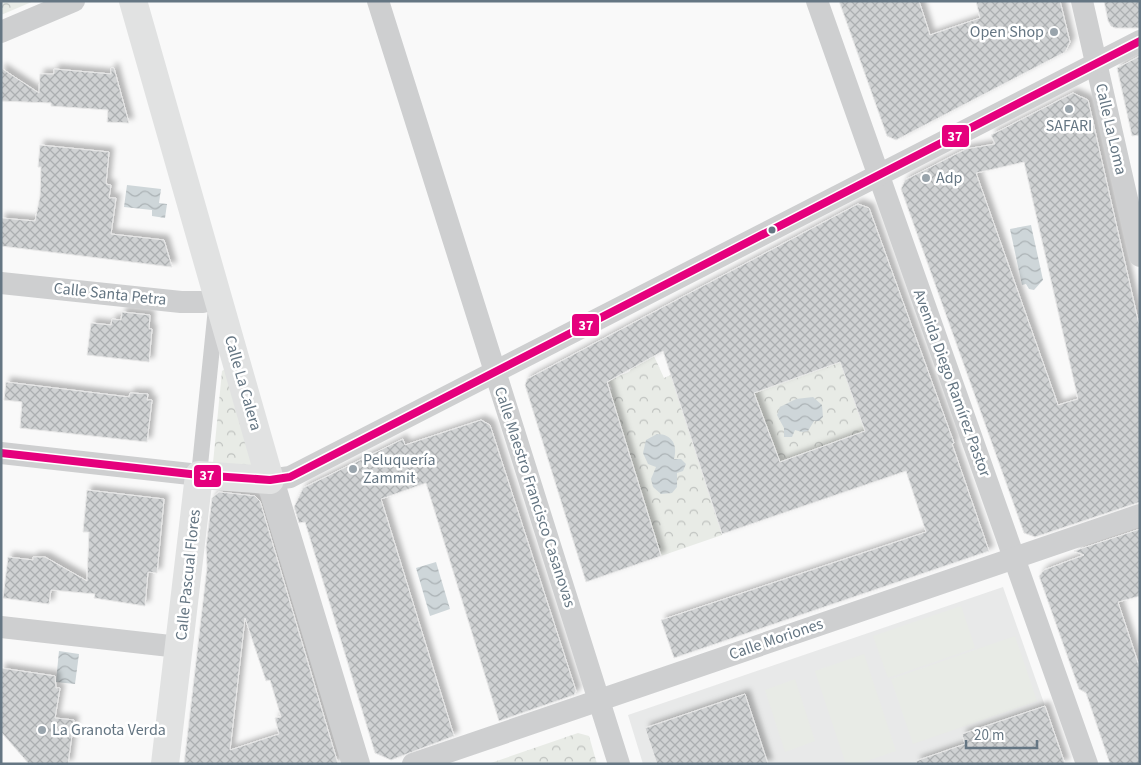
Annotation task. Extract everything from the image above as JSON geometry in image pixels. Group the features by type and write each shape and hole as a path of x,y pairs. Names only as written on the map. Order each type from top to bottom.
{"main road":[{"name":"Calle La Calera","path":"133,1 270,480"},
{"path":"199,475 270,480"},
{"name":"Calle Pascual Flores","path":"166,764 199,475"}],"street":[{"path":"1,32 74,1"},
{"name":"Calle Maestro Francisco Casanovas","path":"378,1 619,764"},
{"name":"Avenida Diego Ramírez Pastor","path":"817,1 1087,764"},
{"name":"Calle La Loma","path":"1082,1 1140,256"},
{"path":"270,480 290,477 1140,41"},
{"name":"Calle Santa Petra","path":"1,283 181,302 203,302 218,296"},
{"name":"Calle Pascual Flores","path":"199,475 218,296"},
{"path":"1,453 199,475"},
{"name":"Calle La Calera","path":"270,480 356,764"},
{"name":"Calle Moriones","path":"413,764 1140,515"},
{"path":"1,627 179,647"}],"shaded area":[{"path":"1003,587 1045,706 962,734 972,764 643,764 628,715"}],"green space":[{"path":"1,1 34,1 1,15"},
{"path":"819,302 872,448 780,462 754,393"},
{"path":"654,356 664,378 671,375 722,535 661,556 609,391 612,389 608,380 629,372 633,366"},
{"path":"225,369 252,466 213,463 222,371"},
{"path":"961,606 975,648 888,678 873,636"},
{"path":"1015,636 1037,701 913,744 891,679"},
{"path":"864,654 896,751 858,764 846,764 815,671"},
{"path":"795,679 815,741 785,752 765,690"},
{"path":"578,733 589,736 597,764 488,764"}],"water":[{"path":"127,185 161,189 159,203 167,204 165,218 152,216 152,210 124,207"},
{"path":"1031,225 1043,280 1034,290 1029,289 1026,284 1022,285 1010,229"},
{"path":"813,397 822,405 823,417 819,421 814,421 808,431 795,430 792,437 784,437 784,428 777,415 780,407 796,399"},
{"path":"657,434 667,436 673,441 675,449 674,459 681,459 686,464 683,471 677,473 677,487 672,493 661,494 653,487 651,479 656,467 648,464 643,453 646,440"},
{"path":"436,562 450,609 430,616 416,568"},
{"path":"59,651 79,654 75,684 56,682"}],"building":[{"path":"839,1 919,1 930,35 980,18 976,1 1060,1 1070,42 1065,52 896,140 887,136"},
{"path":"1104,1 1140,1 1140,28 1115,28 1111,26 1108,21"},
{"path":"1140,56 1140,135 1132,136 1117,68"},
{"path":"1,68 39,93 40,74 54,74 54,69 111,74 111,68 114,68 129,123 107,122 108,110 51,106 51,103 1,101"},
{"path":"1073,93 1088,100 1140,329 1140,502 1035,537 1024,533 901,189 905,180 966,149 995,144 991,135","holes":["1024,162 1078,399 1058,405 976,173"]},
{"path":"40,145 109,152 106,184 111,185 109,198 116,198 111,234 164,240 172,267 1,246 1,218 35,221 40,196 41,167 38,167"},
{"path":"858,204 869,208 954,443 952,444 989,551 674,658 661,620 926,532 906,471 722,534 663,351 607,382 661,556 586,582 525,385 527,379","holes":["840,362 865,431 780,462 754,393"]},
{"path":"122,312 150,315 149,329 152,329 149,362 87,355 91,323 111,325 112,319 121,320"},
{"path":"6,382 129,397 130,393 148,394 147,400 152,400 147,442 20,428 22,402 4,400"},
{"path":"481,420 490,425 576,691 574,695 499,721 426,483 381,499 454,736 391,760 375,753 305,522 299,523 294,507 303,488 403,439 405,445"},
{"path":"87,490 164,499 157,573 148,572 145,606 94,598 95,594 51,590 49,604 3,598 8,557 33,560 33,557 45,557 87,581 89,532 83,532"},
{"path":"219,492 255,496 260,501 338,764 184,764 207,567 206,547 212,498","holes":["245,618 266,681 270,680 281,717 275,718 279,734 230,750"]},
{"path":"1140,529 1140,596 1118,602 1140,669 1140,764 1110,764 1086,693 1079,689 1039,576 1044,570 1084,555 1074,551"},
{"path":"1,668 55,676 56,688 60,688 55,718 74,720 68,764 29,764 1,732"},
{"path":"745,694 768,764 657,764 645,728"},
{"path":"1045,706 1065,764 917,764 916,761 965,744 962,734"}],"transit line":[{"name":"37","path":"1,453 199,475 270,480 290,477 1140,41"}],"place":[{"name":"Open Shop","path":"1054,32"},
{"name":"SAFARI","path":"1069,109"},
{"name":"Adp","path":"926,178"},
{"name":"Peluquería Zammit","path":"353,469"},
{"name":"La Granota Verda","path":"42,730"}]}
